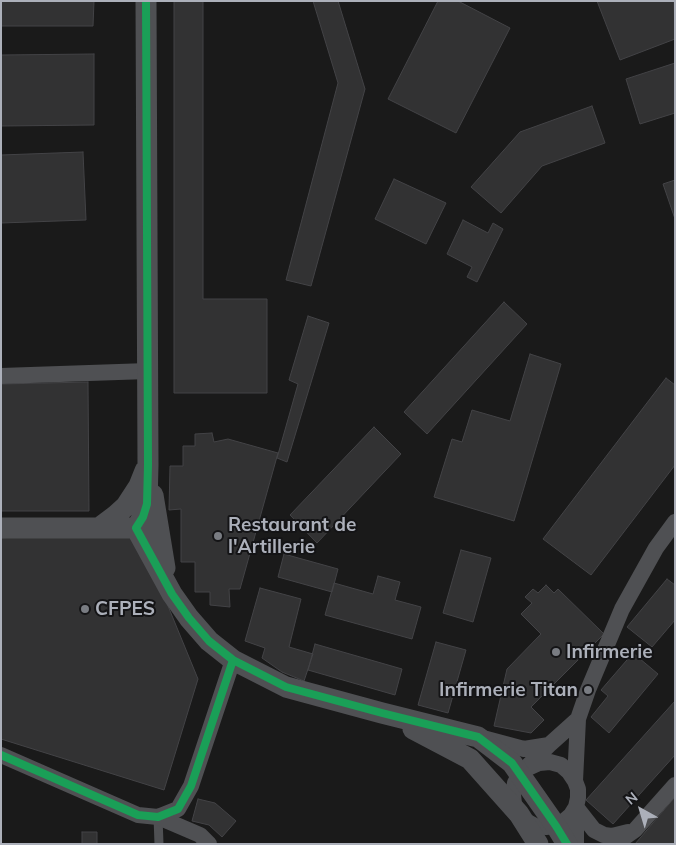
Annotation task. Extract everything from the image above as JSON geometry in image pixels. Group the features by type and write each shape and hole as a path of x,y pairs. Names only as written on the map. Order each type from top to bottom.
{"street":[{"path":"136,528 143,517 147,504 148,465 146,1"},
{"path":"1,376 148,371"},
{"path":"99,528 126,506 139,486 148,465"},
{"path":"148,465 163,560 172,594"},
{"path":"576,844 578,719 622,609 656,548 675,522"},
{"path":"1,528 136,528"},
{"path":"136,528 172,594 209,642 233,660 286,687 382,713 524,749 549,745"},
{"path":"158,817 178,809 191,786 233,660"},
{"path":"382,713 470,759 519,814 535,826 556,826 564,822 576,807"},
{"path":"538,844 514,804 515,783 520,774 578,719"},
{"path":"478,737 512,763 567,844"},
{"path":"1,755 138,815 158,817 200,835 209,844"},
{"path":"520,774 539,762 550,762 561,766 576,781"},
{"path":"615,844 632,837 675,784"},
{"path":"576,807 594,830 604,835 632,837"}],"lane":[{"path":"158,817 159,844"}],"building":[{"path":"1,1 94,1 93,26 1,26"},
{"path":"174,1 203,1 203,299 267,299 267,393 174,393"},
{"path":"313,1 338,1 365,89 311,286 286,280 338,83"},
{"path":"438,1 458,1 510,28 456,133 388,99"},
{"path":"597,1 674,1 675,39 620,60"},
{"path":"94,54 94,125 1,126 1,55"},
{"path":"675,63 675,113 640,124 626,79"},
{"path":"592,106 605,143 542,166 501,213 471,187 520,132"},
{"path":"83,152 86,220 1,223 1,155"},
{"path":"394,179 446,203 426,244 375,219"},
{"path":"675,180 675,219 663,184"},
{"path":"463,220 488,233 493,223 503,229 477,282 467,277 472,267 447,254"},
{"path":"504,302 527,324 427,434 404,412"},
{"path":"308,316 329,323 287,462 277,458 298,384 289,380"},
{"path":"530,354 561,364 514,521 434,497 452,439 462,442 472,410 510,421"},
{"path":"666,378 675,385 675,465 591,575 543,539"},
{"path":"88,382 89,511 1,511 1,384"},
{"path":"374,427 401,454 317,543 290,515"},
{"name":"Restaurant de l'Artillerie","path":"212,433 214,442 228,439 278,453 240,589 229,589 230,607 210,605 210,592 195,592 195,562 181,562 181,509 169,510 170,466 183,466 183,446 195,446 195,434"},
{"name":"CFPES","path":"136,528 198,679 164,790 1,739 1,538"},
{"path":"461,550 491,558 473,622 443,613"},
{"path":"284,554 338,569 332,592 278,577"},
{"path":"378,576 400,582 395,600 421,607 412,639 325,615 334,583 373,594"},
{"path":"667,579 675,585 675,620 652,647 627,627"},
{"name":"Infirmerie","path":"546,585 554,593 558,589 604,634 531,707 544,720 531,733 494,726 507,669 541,634 521,614 532,603 525,597 533,589 538,593"},
{"path":"260,588 301,599 289,647 313,654 304,681 282,672 262,658 265,648 245,641"},
{"path":"436,642 466,650 448,713 418,705"},
{"path":"315,644 402,669 395,695 308,670"},
{"path":"633,653 658,674 609,733 591,717 608,696 601,690"},
{"path":"675,701 675,755 613,824 586,800"},
{"path":"675,797 674,844 635,844"},
{"path":"198,799 215,803 236,821 222,837 209,825 192,821"},
{"path":"82,832 97,832 97,844 82,844"}],"cycle path":[{"path":"146,1 148,465 147,504 143,517 136,528 172,594 189,618 209,641 233,660 286,687 478,737 512,763 567,844"},
{"path":"1,755 138,815 158,817 178,809 191,786 233,660"}],"place":[{"name":"Restaurant de l'Artillerie","path":"218,536"},
{"name":"CFPES","path":"85,609"},
{"name":"Infirmerie","path":"556,652"},
{"name":"Infirmerie Titan","path":"588,690"}]}
